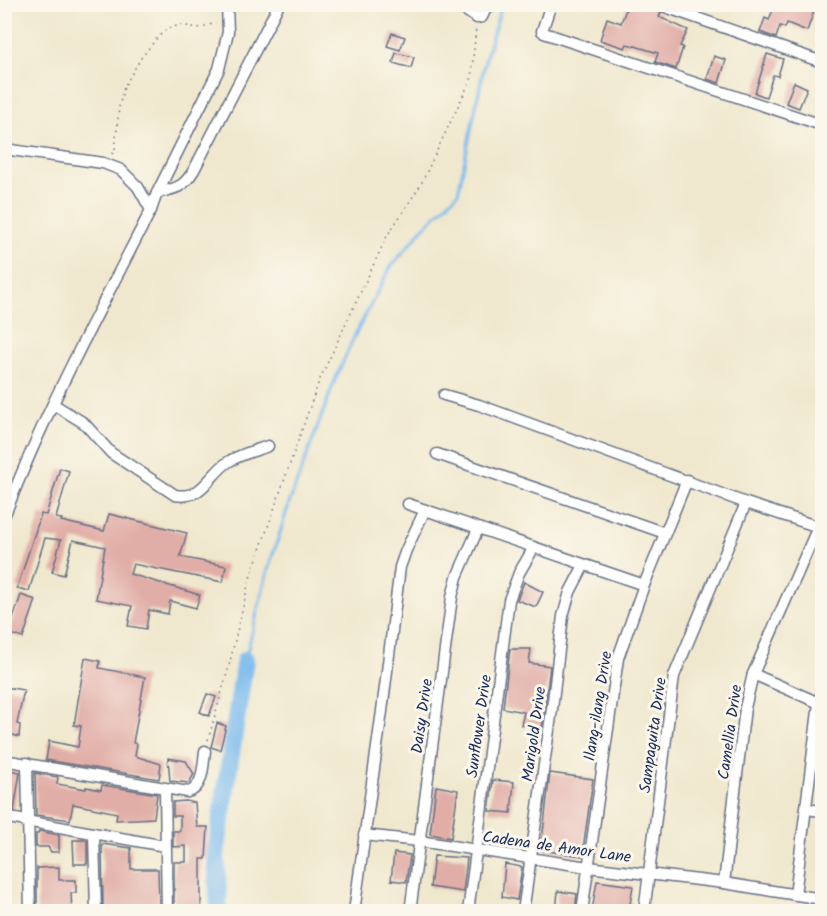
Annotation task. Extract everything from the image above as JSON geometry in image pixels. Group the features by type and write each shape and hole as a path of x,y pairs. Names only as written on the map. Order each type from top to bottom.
{"street":[{"path":"157,193 179,188 186,183 279,4"},
{"path":"456,4 477,18 482,16 488,4"},
{"path":"551,4 542,32 544,33 822,125"},
{"path":"657,4 822,62"},
{"path":"4,517 23,469 85,338 151,210 157,193 219,69 228,32 226,7"},
{"path":"4,149 103,163 121,170 138,187 151,210"},
{"path":"444,395 479,405 746,503 820,527"},
{"path":"54,404 84,423 111,453 175,495 183,497 197,492 230,461 268,446"},
{"path":"437,454 665,533"},
{"name":"Ilang-ilang Drive","path":"582,912 618,658 644,585 687,480"},
{"name":"Sampaguita Drive","path":"644,912 674,676 746,503"},
{"path":"408,504 533,549 644,585"},
{"path":"354,912 400,567 425,510"},
{"name":"Camellia Drive","path":"724,883 746,708 753,674 820,527"},
{"name":"Daisy Drive","path":"410,912 452,597 457,577 478,530"},
{"name":"Sunflower Drive","path":"468,912 509,600 519,573 533,549"},
{"name":"Marigold Drive","path":"523,912 563,616 570,592 584,565"},
{"path":"753,674 820,699 795,895"},
{"path":"4,760 165,790 188,792 197,787 205,750"},
{"path":"27,764 30,912"},
{"path":"165,790 167,912"},
{"path":"806,809 822,811"},
{"path":"4,817 165,846"},
{"path":"94,834 96,912"},
{"name":"Cadena de Amor Lane","path":"364,835 419,841 588,867 724,883 822,899"}],"path":[{"path":"103,163 115,150 119,107 124,87 152,45 168,28 181,25 198,28 215,24 226,7"},
{"path":"205,750 228,670 249,581 320,381 387,236 420,186 471,79 477,18"}],"building":[{"path":"628,4 642,4 661,13 659,17 688,30 680,46 683,47 676,69 655,62 658,53 627,44 625,48 600,40 607,18 621,23"},
{"path":"775,4 796,4 814,11 807,31 787,23 785,28 780,26 776,38 760,32 765,18 769,20"},
{"path":"392,33 405,37 400,50 387,46"},
{"path":"396,53 414,57 411,68 393,63"},
{"path":"767,54 783,59 778,76 773,75 766,97 755,93"},
{"path":"714,56 726,60 719,83 707,79"},
{"path":"794,82 807,88 799,108 786,103"},
{"path":"60,468 69,471 56,518 104,531 109,514 187,533 180,557 226,566 223,582 133,564 130,574 200,595 196,608 170,601 168,614 149,610 146,629 128,626 132,606 96,599 105,547 73,540 64,575 52,572 61,540 45,538 29,591 17,588 41,514 46,515"},
{"path":"524,582 543,592 536,607 517,600"},
{"path":"21,595 36,600 23,638 8,633"},
{"path":"510,649 531,649 529,663 550,666 542,728 521,725 524,712 503,708"},
{"path":"85,658 100,661 99,668 145,677 133,743 137,744 135,756 161,764 159,779 46,760 49,741 78,747 81,726 74,725"},
{"path":"5,687 24,690 17,724 20,725 19,737 4,732"},
{"path":"207,694 216,697 209,716 200,712"},
{"path":"217,723 226,726 220,750 211,747"},
{"path":"168,758 186,761 194,774 189,783 170,781"},
{"path":"4,769 20,772 14,811 4,810"},
{"path":"35,773 58,777 57,784 86,789 86,787 101,790 102,785 157,794 154,818 116,820 117,813 73,804 70,820 36,815"},
{"path":"550,773 593,779 582,856 541,850"},
{"path":"493,780 514,782 511,813 489,811"},
{"path":"436,786 458,790 451,838 430,834"},
{"path":"173,802 195,803 197,827 208,827 206,859 201,859 201,912 174,912 174,862 186,862 186,846 173,847 173,831 180,831 180,816 173,816"},
{"path":"39,831 59,835 59,852 51,852 48,847 36,847 36,834"},
{"path":"73,840 87,840 87,864 74,864"},
{"path":"102,844 131,848 131,869 158,869 159,906 129,906 128,912 103,912"},
{"path":"394,853 410,855 406,882 391,880"},
{"path":"434,856 467,858 463,892 430,887"},
{"path":"505,864 522,867 517,900 502,897"},
{"path":"59,867 59,880 76,880 76,893 71,893 72,912 37,912 37,868"},
{"path":"597,881 633,886 630,904 633,904 632,912 592,911"},
{"path":"558,891 577,894 575,912 556,912"}],"waterway":[{"path":"245,660 268,570 290,501 335,380 354,337 390,268 426,225 458,193 486,57 502,4"},
{"path":"219,912 216,854 245,660"}]}
